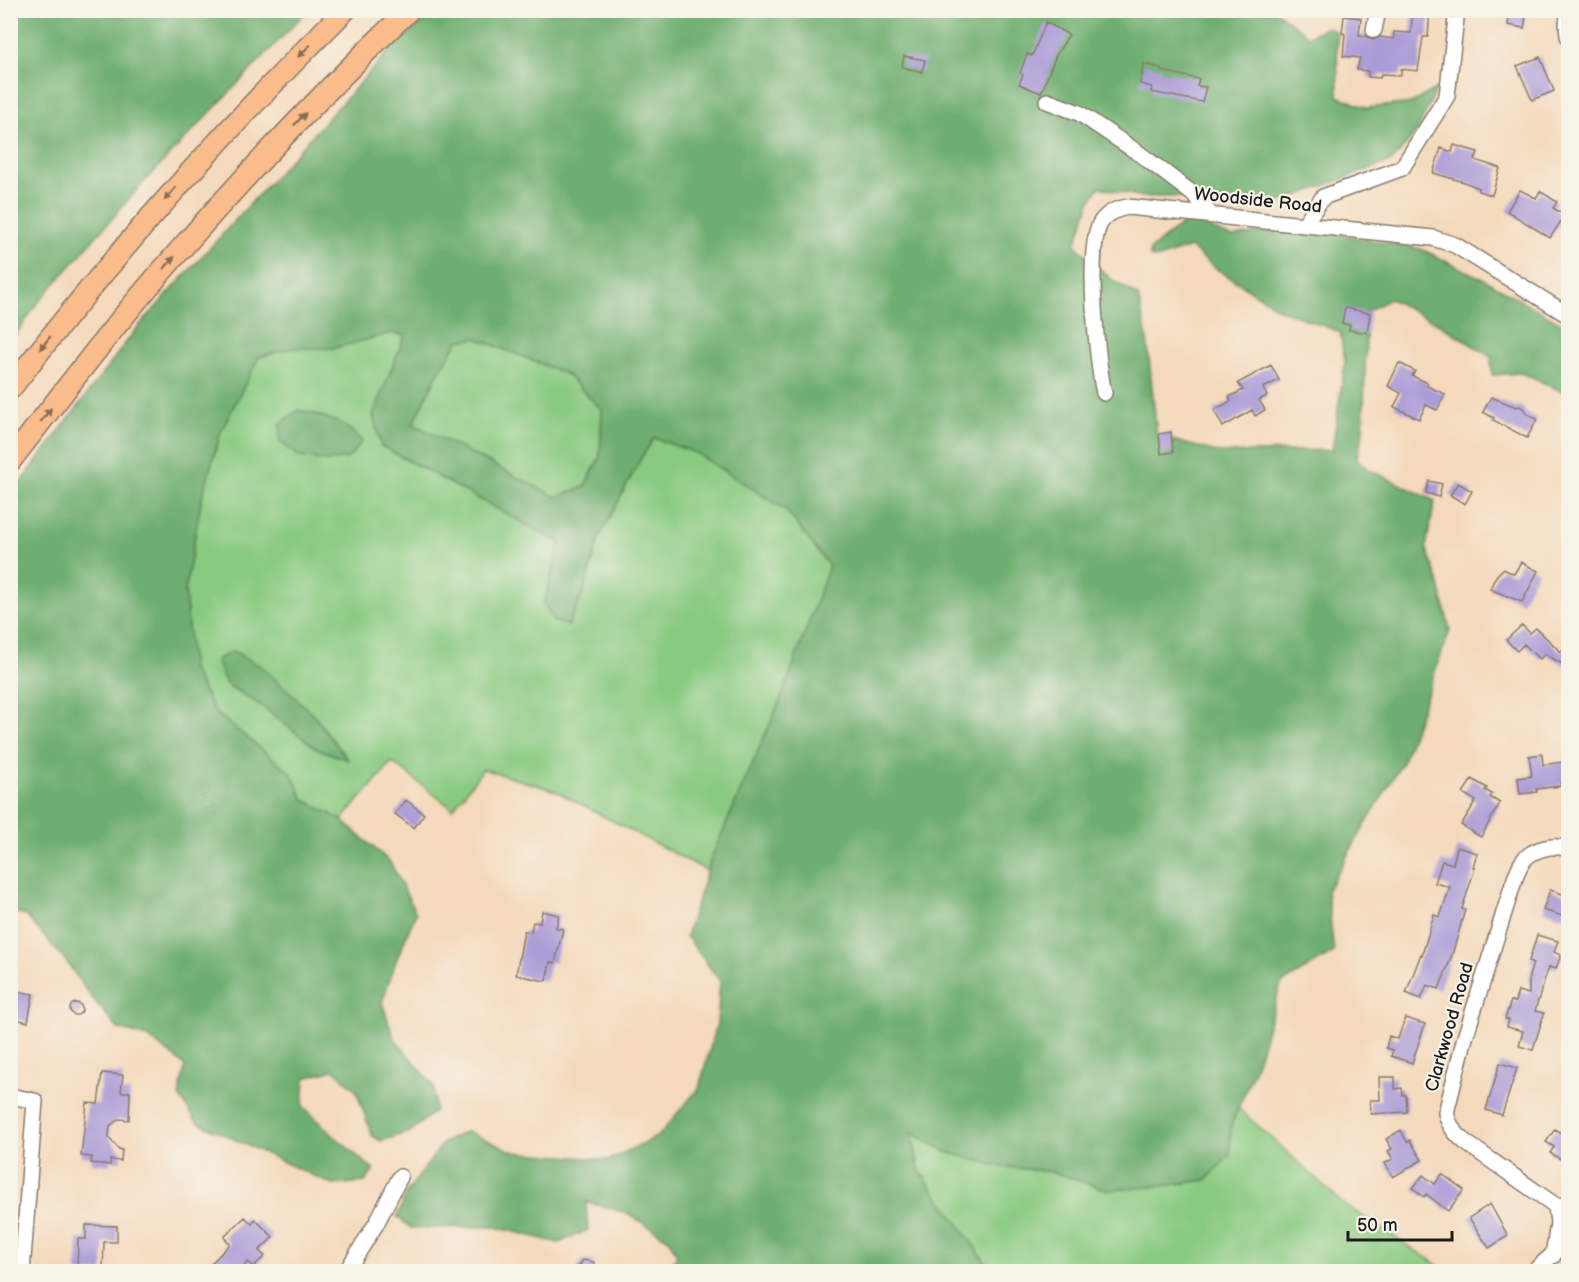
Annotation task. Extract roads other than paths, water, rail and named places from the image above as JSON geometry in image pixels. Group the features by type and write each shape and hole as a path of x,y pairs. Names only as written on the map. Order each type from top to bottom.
{"highway":[{"path":"10,389 108,266 194,166 345,10"},
{"path":"10,461 101,344 224,200 327,91 409,10"}],"street":[{"path":"1374,30 1378,10"},
{"path":"1305,223 1323,197 1402,168 1447,96 1457,10"},
{"path":"1569,15 1567,24 1569,36"},
{"path":"1047,101 1079,113 1121,141 1193,194 1211,215"},
{"name":"Woodside Road","path":"1104,393 1098,354 1093,270 1096,236 1100,223 1106,216 1128,207 1418,235 1444,241 1455,245 1569,315"},
{"name":"Clarkwood Road","path":"1553,1256 1562,1206 1465,1142 1454,1132 1446,1113 1464,1041 1512,884 1522,862 1529,855 1544,848 1562,846 1569,849"},
{"path":"10,1096 35,1101 22,1272"},
{"path":"346,1272 376,1224 400,1177"},
{"path":"1533,1272 1569,1241"}]}
